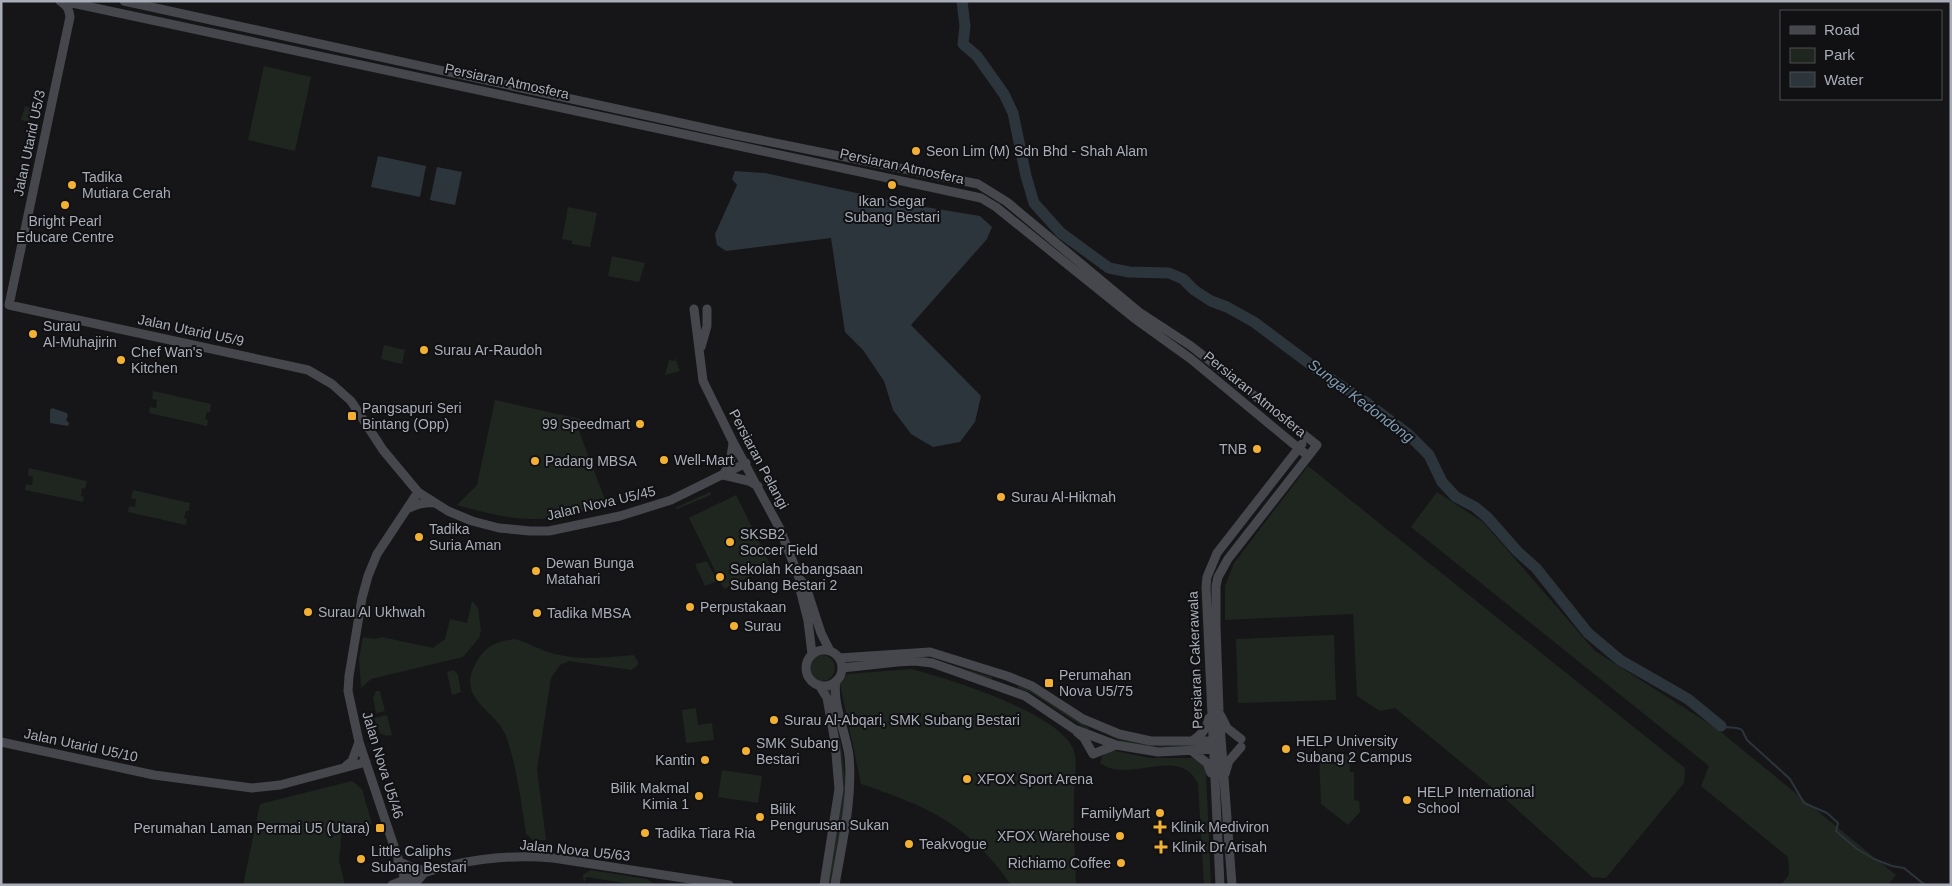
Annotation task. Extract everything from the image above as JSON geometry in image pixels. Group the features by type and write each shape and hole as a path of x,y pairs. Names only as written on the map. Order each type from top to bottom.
{"street":[{"name":"Persiaran Atmosfera","path":"61,1 88,7 139,11 978,184 1007,202 1140,312 1191,346 1317,445 1308,456 1191,360 1127,313 996,207 981,198 139,11 124,1"},
{"path":"61,1 69,10 70,17"},
{"path":"70,17 80,8 88,7"},
{"name":"Jalan Utarid U5/3","path":"9,305 70,17"},
{"name":"Jalan Utarid U5/9","path":"9,305 250,356"},
{"name":"Persiaran Pelangi","path":"694,309 704,381 733,442 780,529 800,580 799,585 808,621 812,654"},
{"path":"700,350 707,326 707,309"},
{"name":"Jalan Nova U5/45","path":"250,356 308,370 332,384 351,401 383,450 418,492 448,511 472,522 490,526 530,531 549,531 620,516 687,493 746,463"},
{"name":"Persiaran Cakerawala","path":"1220,885 1214,780 1216,745 1206,587 1207,576 1217,553 1307,437"},
{"path":"733,442 730,464 723,475 749,481 758,486"},
{"name":"Persiaran Cakerawala","path":"1214,712 1218,577 1228,559 1308,456"},
{"path":"407,479 409,497 407,508"},
{"name":"Jalan Nova U5/46","path":"406,882 359,742 348,684 352,651 368,576 377,554 418,492"},
{"path":"407,508 426,502 435,503"},
{"name":"Persiaran Pelangi","path":"800,580 805,584 821,633 830,651"},
{"path":"823,884 839,789 835,742 827,698 819,685 810,679 806,663 812,654 819,651 830,651 839,658 842,668 836,681 835,693 849,755 850,784 848,810 835,885"},
{"path":"839,658 921,652 940,655 1032,686 1097,730 1098,739"},
{"path":"842,668 915,660 932,663 1025,696 1074,729 1084,738 1093,754 1116,745"},
{"path":"819,685 831,684 836,681"},
{"path":"1192,741 1202,734 1214,712 1241,743 1229,761 1224,780"},
{"path":"1082,719 1119,734 1151,741 1192,741 1216,745"},
{"path":"1074,729 1116,745 1158,752 1192,751 1216,745"},
{"name":"Jalan Utarid U5/10","path":"1,742 154,775 252,788 267,787 366,762"},
{"path":"344,768 352,762 359,742"},
{"name":"Persiaran Cakerawala","path":"1216,745 1224,780 1232,885"},
{"path":"1192,751 1206,763 1214,780"},
{"path":"344,768 352,768 372,779"},
{"name":"Jalan Nova U5/63","path":"390,885 406,882 426,871 464,862 493,858 544,857 667,874 729,885"},
{"path":"390,885 396,874 398,861 412,868 426,871 414,885"}],"green space":[{"path":"264,66 311,77 295,151 248,140"},
{"path":"25,106 32,108 29,122 21,120"},
{"path":"568,207 597,213 590,247 572,244 572,241 562,239"},
{"path":"612,256 645,263 639,282 608,276"},
{"path":"384,345 405,350 402,364 381,359"},
{"path":"675,358 680,371 665,375 669,360 674,361"},
{"path":"153,391 211,404 210,412 207,412 205,419 208,420 207,426 149,413 150,407 156,408 157,400 152,399"},
{"path":"495,400 585,420 579,431 607,505 561,517 529,519 505,516 457,505 477,485"},
{"path":"1308,466 1685,768 1684,783 1606,878 1592,877 1500,794 1395,708 1380,711 1357,696 1353,614 1225,620 1225,586 1234,563"},
{"path":"29,468 87,481 85,489 82,488 81,496 84,497 83,502 25,490 26,484 32,485 33,477 28,475"},
{"path":"133,490 190,503 189,511 186,511 184,518 187,519 186,525 128,512 129,506 135,507 136,499 131,498"},
{"path":"710,492 711,495 677,509 675,508"},
{"path":"1437,492 1483,522 1595,651 1716,728 1896,875 1888,885 1781,885 1789,875 1788,857 1701,786 1709,766 1411,527"},
{"name":"SKSB2 Soccer Field","path":"736,495 771,566 724,589 689,518"},
{"path":"707,561 717,581 705,586 695,564"},
{"path":"472,601 478,608 481,631 479,638 463,657 371,679 361,688 359,658 363,637 374,639 382,637 433,648 445,639 450,619 467,623"},
{"path":"1334,635 1336,700 1238,703 1236,639"},
{"path":"515,639 550,653 565,656 594,658 634,655 638,662 637,666 631,670 569,661 560,665 551,678 537,769 546,840 533,840 526,834 516,772 506,736 494,718 473,695 470,685 471,674 484,651 503,641"},
{"path":"822,655 831,659 835,668 831,677 822,681 813,677 809,668 813,659"},
{"path":"919,655 992,677 992,679 928,659 910,657 845,663 845,661"},
{"name":"XFOX Sport Arena","path":"911,669 1004,700 1052,726 1068,740 1076,760 1074,819 1076,885 1011,885 980,847 963,832 927,810 861,784 840,684 847,674"},
{"path":"454,670 458,675 461,692 452,695 447,672"},
{"path":"1019,686 1031,690 1089,728 1088,730 1030,692 1018,688"},
{"path":"831,688 842,751 845,789 840,837 831,885 828,885 841,803 825,690"},
{"path":"376,691 380,691 385,711 376,713 373,698"},
{"path":"696,708 698,725 712,723 714,740 686,743 682,710"},
{"path":"387,715 392,735 386,736 380,733 374,718"},
{"path":"1101,731 1127,740 1152,744 1205,744 1205,746 1165,747 1138,745 1125,742"},
{"path":"1111,750 1150,758 1194,758 1199,760 1206,771 1211,885 1204,885 1198,784 1190,773 1179,767 1167,766 1125,770 1112,769 1100,763 1102,756"},
{"path":"1319,753 1343,753 1349,755 1350,772 1354,772 1354,800 1359,801 1360,812 1348,825 1321,804"},
{"path":"722,770 762,776 758,803 718,797"},
{"path":"352,781 362,789 372,824 342,828 339,860 345,885 243,885 260,804"},
{"path":"590,870 647,879 656,885 637,885 586,877 584,883 583,875"}],"water":[{"path":"378,156 426,166 420,197 371,187"},
{"path":"437,167 462,172 455,205 430,200"},
{"path":"735,171 765,173 907,204 980,216 992,227 987,239 911,325 981,396 975,422 960,442 933,447 911,434 893,410 884,381 863,350 845,332 831,238 726,251 717,245 715,234 737,185 732,179"},
{"path":"52,408 67,413 66,420 69,423 68,426 50,423 50,410"}],"waterway":[{"name":"Sungai Kedondong","path":"962,1 965,26 963,44 977,56 1004,94 1013,113 1026,176 1034,203 1061,233 1109,268 1129,272 1169,273 1183,279 1194,290 1211,301 1227,307 1254,322 1322,373 1364,401 1408,434 1429,455 1442,482 1456,497 1475,507 1487,517 1518,552 1536,568 1588,633 1620,660 1688,699 1721,726"},
{"name":"Sungai Kedondong","path":"1721,726 1742,730 1747,740 1790,779 1804,803 1827,813 1838,823 1836,831 1857,849 1874,859 1892,866 1904,868 1925,885"}],"place":[{"name":"Seon Lim (M) Sdn Bhd - Shah Alam","path":"916,151"},
{"name":"Tadika Mutiara Cerah","path":"72,185"},
{"name":"Ikan Segar Subang Bestari","path":"892,185"},
{"name":"Bright Pearl Educare Centre","path":"65,205"},
{"name":"Surau Al-Muhajirin","path":"33,334"},
{"name":"Surau Ar-Raudoh","path":"424,350"},
{"name":"Chef Wan's Kitchen","path":"121,360"},
{"name":"Pangsapuri Seri Bintang (Opp)","path":"352,416"},
{"name":"99 Speedmart","path":"640,424"},
{"name":"TNB","path":"1257,449"},
{"name":"Well-Mart","path":"664,460"},
{"name":"Padang MBSA","path":"535,461"},
{"name":"Surau Al-Hikmah","path":"1001,497"},
{"name":"Tadika Suria Aman","path":"419,537"},
{"name":"SKSB2 Soccer Field","path":"730,542"},
{"name":"Dewan Bunga Matahari","path":"536,571"},
{"name":"Sekolah Kebangsaan Subang Bestari 2","path":"720,577"},
{"name":"Perpustakaan","path":"690,607"},
{"name":"Surau Al Ukhwah","path":"308,612"},
{"name":"Tadika MBSA","path":"537,613"},
{"name":"Surau","path":"734,626"},
{"name":"Perumahan Nova U5/75","path":"1049,683"},
{"name":"Surau Al-Abqari, SMK Subang Bestari","path":"774,720"},
{"name":"HELP University Subang 2 Campus","path":"1286,749"},
{"name":"SMK Subang Bestari","path":"746,751"},
{"name":"Kantin","path":"705,760"},
{"name":"XFOX Sport Arena","path":"967,779"},
{"name":"Bilik Makmal Kimia 1","path":"699,796"},
{"name":"HELP International School","path":"1407,800"},
{"name":"FamilyMart","path":"1160,813"},
{"name":"Bilik Pengurusan Sukan","path":"760,817"},
{"name":"Klinik Mediviron","path":"1160,827"},
{"name":"Perumahan Laman Permai U5 (Utara)","path":"380,828"},
{"name":"Tadika Tiara Ria","path":"645,833"},
{"name":"XFOX Warehouse","path":"1120,836"},
{"name":"Teakvogue","path":"909,844"},
{"name":"Klinik Dr Arisah","path":"1161,847"},
{"name":"Little Caliphs Subang Bestari","path":"361,859"},
{"name":"Richiamo Coffee","path":"1121,863"}]}
